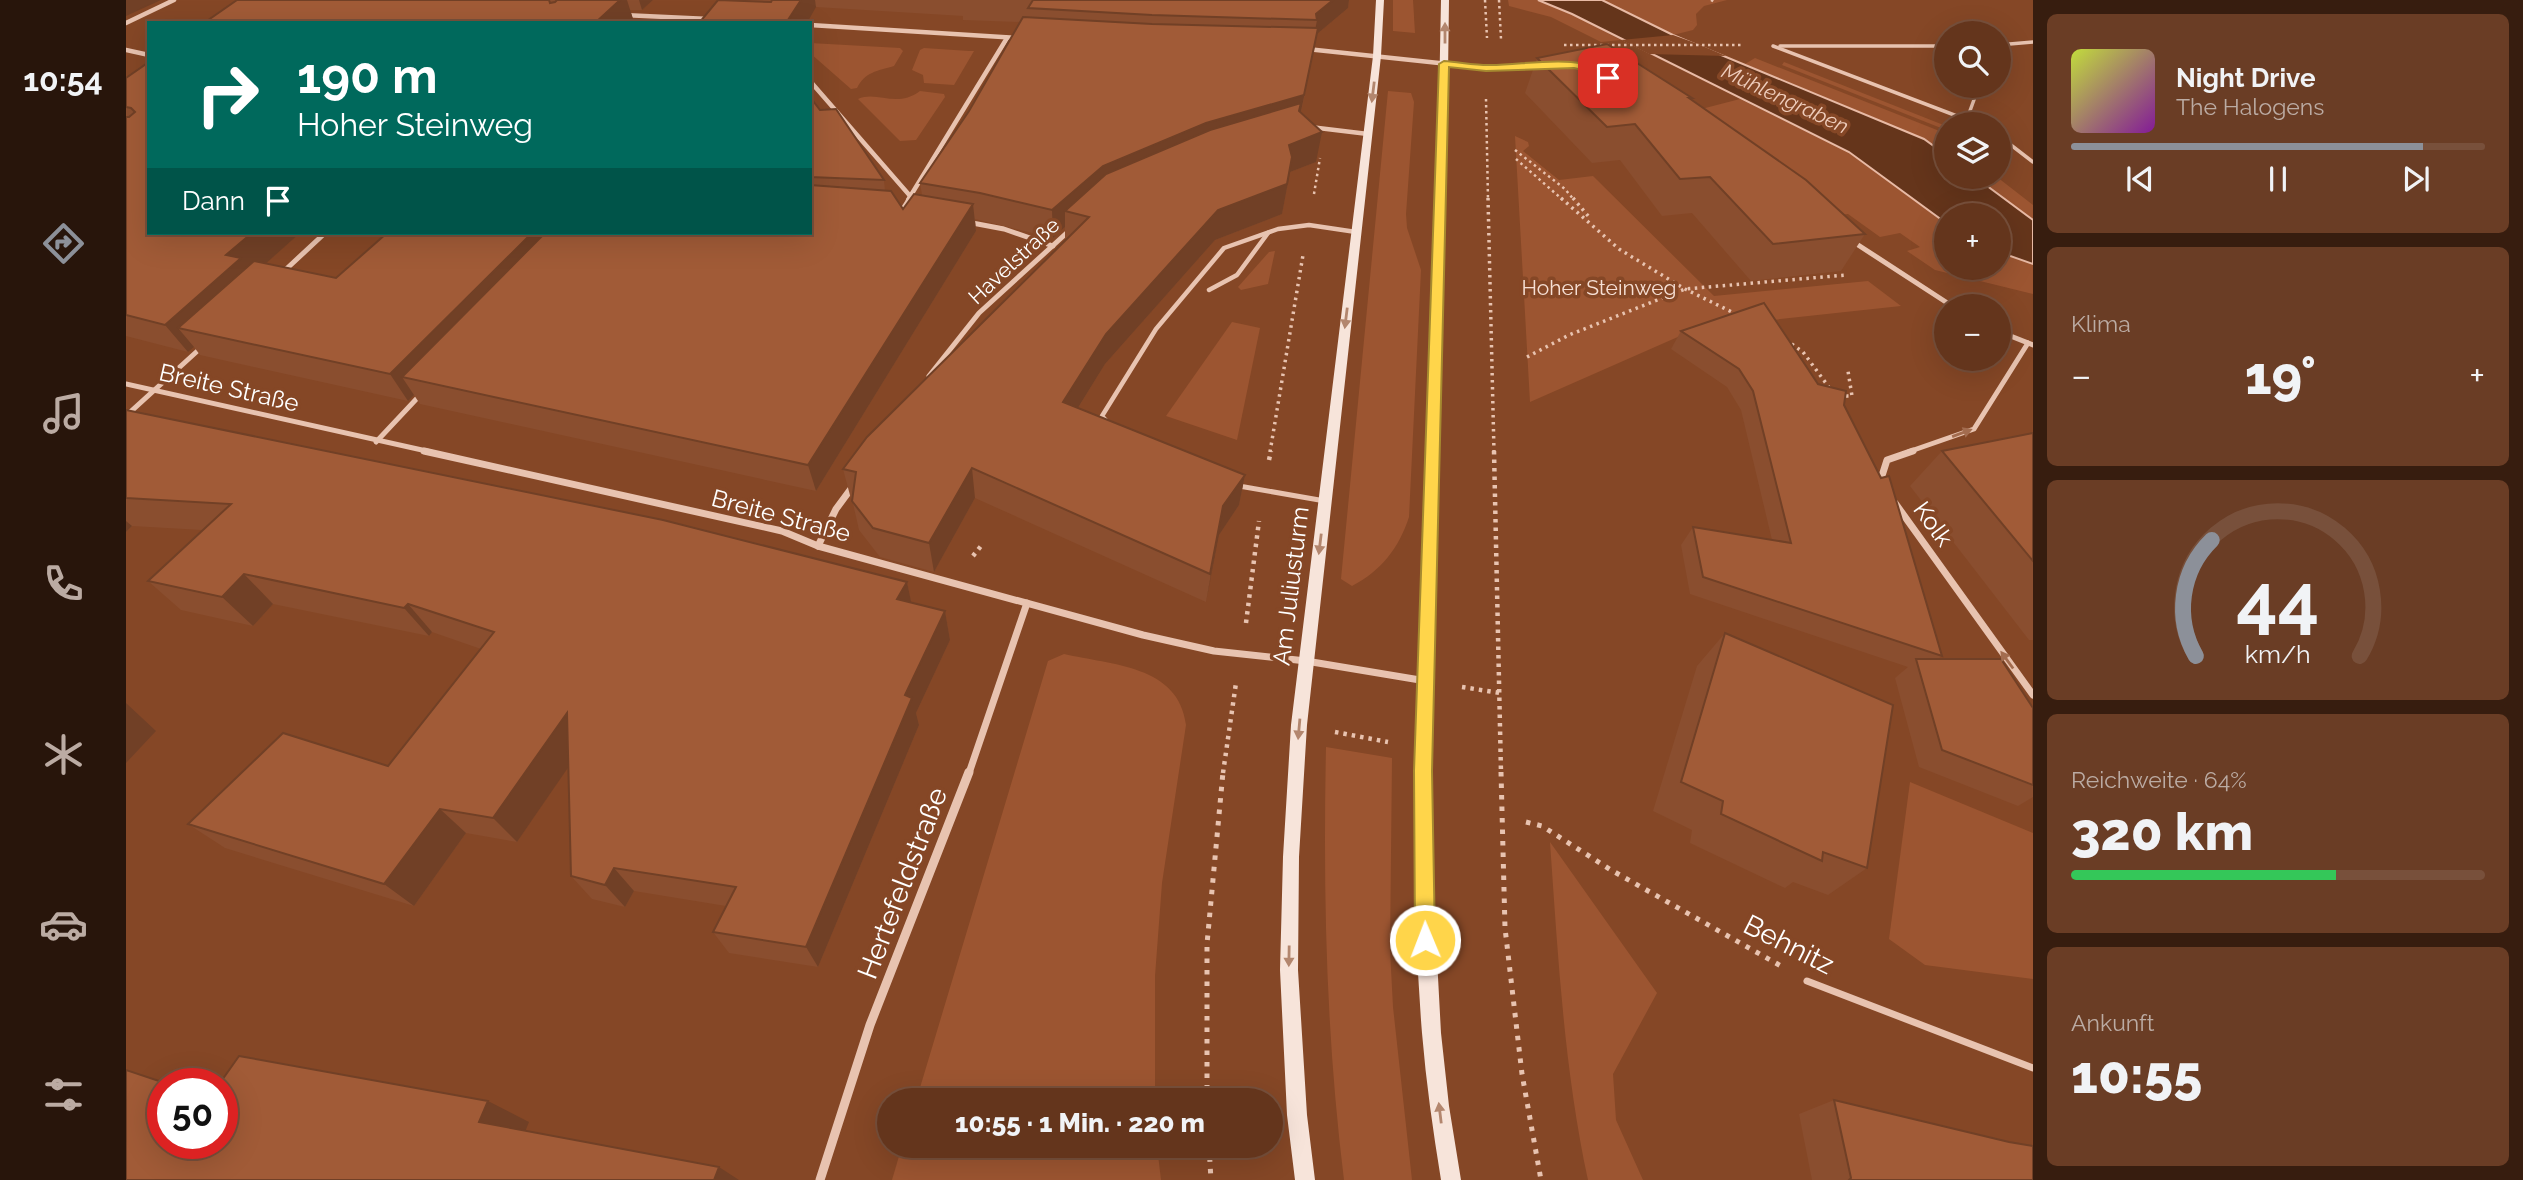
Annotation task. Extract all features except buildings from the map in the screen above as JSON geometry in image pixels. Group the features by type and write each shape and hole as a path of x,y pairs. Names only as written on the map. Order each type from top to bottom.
{"main road":[{"name":"Am Juliusturm","path":"1305,1180 1297,1115 1289,970 1291,856 1299,725 1377,56 1380,0"},
{"path":"1445,0 1423,771 1430,1029 1451,1180"}],"street":[{"path":"126,23 174,0"},
{"path":"621,15 722,20"},
{"path":"642,21 647,16"},
{"path":"812,25 1023,39"},
{"path":"901,212 1007,38"},
{"path":"1298,48 1486,68 1552,66"},
{"path":"126,50 147,55"},
{"path":"812,83 911,197"},
{"path":"1300,126 1368,134"},
{"path":"888,211 912,214"},
{"path":"963,222 1004,229 1052,246"},
{"name":"Havelstraße","path":"925,381 979,313 1077,224"},
{"path":"275,279 323,235"},
{"path":"1843,235 1934,294"},
{"path":"126,416 215,335"},
{"path":"2011,336 2031,344"},
{"name":"Kolk","path":"2031,344 1974,429 1887,460 1880,482 2033,695"},
{"name":"Breite Straße","path":"126,384 782,531 818,546 1143,635 1202,648 1306,661 1426,681"},
{"path":"376,442 424,391"},
{"path":"818,546 836,509 860,475"},
{"name":"Hertefeldstraße","path":"820,1180 870,1025 958,804 1027,603"}],"lane":[{"path":"2011,44 2033,42"},
{"path":"1934,46 1773,47 1948,112"},
{"path":"2011,145 2033,162"},
{"path":"1115,431 1101,416 1156,329 1224,248 1268,233 1308,225 1356,232"},
{"path":"1209,290 1233,281 1268,233"},
{"path":"1228,484 1325,501"},
{"name":"Behnitz","path":"1807,981 2033,1068"}],"path":[{"path":"1486,0 1487,41"},
{"path":"1499,0 1501,44"},
{"path":"1711,0 1716,3"},
{"path":"1634,47 1741,45"},
{"path":"1486,101 1505,928 1522,1074 1541,1180"},
{"path":"1256,553 1264,490 1325,129"},
{"path":"1515,150 1565,190 1594,225"},
{"path":"1516,159 1619,249 1685,289 1743,317"},
{"path":"1527,357 1569,335 1685,289 1854,274"},
{"path":"1783,338 1803,352 1842,407"},
{"path":"1835,396 1852,396 1848,371"},
{"path":"975,553 981,546"},
{"path":"1327,730 1392,742"},
{"path":"1207,1088 1205,998 1208,923 1227,741"},
{"name":"Behnitz","path":"1526,822 1542,826 1611,870 1807,981"},
{"path":"1210,1158 1211,1180"}],"green space":[{"path":"1393,0 1413,0 1415,33 1393,31"},
{"path":"1508,0 1538,0 1572,14 1621,40 1601,42 1551,17 1509,6"},
{"path":"1602,0 1727,0 1704,6 1696,14 1697,25 1693,30 1673,35"},
{"path":"812,43 900,48 903,51 894,66 872,73 857,88 851,89 812,55"},
{"path":"920,50 974,51 954,85 924,83 923,75 912,70"},
{"path":"1755,58 1934,129 1934,146 1924,139 1745,64"},
{"path":"1784,62 1934,121 1934,125 1782,65"},
{"path":"920,91 944,94 945,97 916,140 900,141 858,99 872,96 903,99"},
{"path":"1388,91 1411,93 1414,102 1406,214 1407,228 1421,270 1409,517 1388,558 1352,586 1341,579"},
{"path":"1740,99 1849,152 1934,214 1934,269 1907,251 1920,247 1900,233 1880,237 1848,214 1839,215 1686,113"},
{"name":"Hoher Steinweg","path":"1515,136 1528,142 1529,146 1523,151 1559,180 1593,176 1714,296 1868,281 1901,306 1763,321 1680,336 1530,402"},
{"path":"2011,188 2033,205 2033,220 2011,203 1991,189"},
{"path":"1275,251 1268,284 1241,290 1238,287 1269,252"},
{"path":"2011,256 2033,264 2033,294 1976,280 2011,280"},
{"path":"1232,322 1260,328 1237,440 1166,416"},
{"path":"1064,654 1140,671 1171,690 1181,705 1186,725 1162,883 1155,976 1155,1088 920,1088 1048,661"},
{"path":"1326,747 1392,758 1390,950 1393,1007 1412,1180 1344,1180 1333,1072 1327,964"},
{"path":"1910,782 2033,833 2033,979 1925,965 1889,939"},
{"path":"1550,842 1657,993 1613,1074 1616,1120 1643,1180 1588,1180 1568,1054"},
{"path":"898,1158 1158,1158 1161,1180 892,1180"}],"water":[{"name":"Mühlengraben","path":"1538,0 1602,0 1673,35 1924,139 1934,146 1934,189 1991,189 2010,203 1934,203 1934,214 1849,152 1572,14"},
{"path":"2011,204 2033,220 2033,264 2011,256"}],"pier":[{"path":"1673,35 1726,56 1649,54 1621,40"}],"route":[{"path":"1425,940 1423,771 1440,278 1444,64 1486,68 1574,65 1595,70 1608,78"}]}
